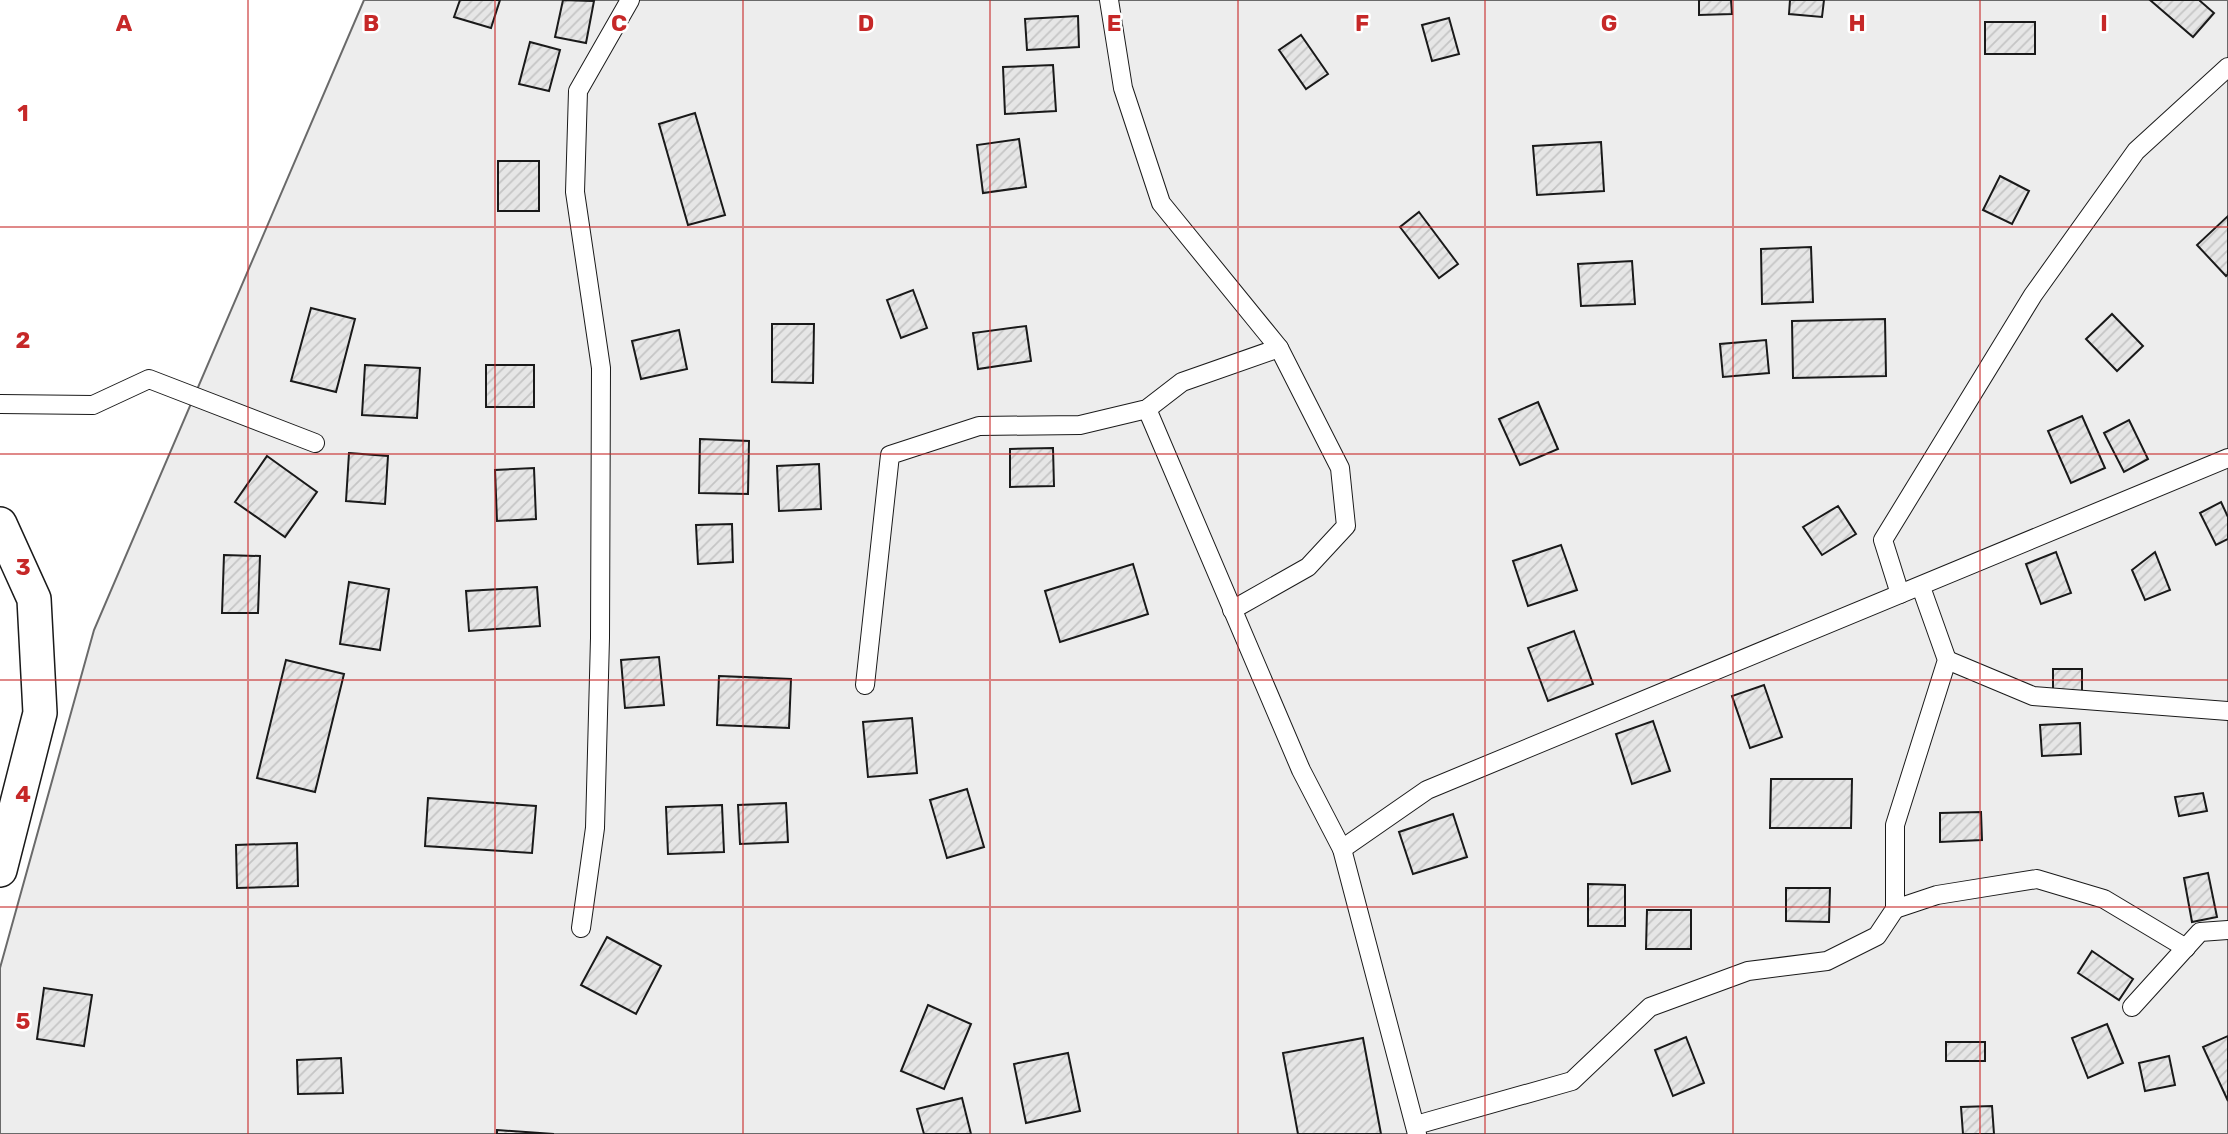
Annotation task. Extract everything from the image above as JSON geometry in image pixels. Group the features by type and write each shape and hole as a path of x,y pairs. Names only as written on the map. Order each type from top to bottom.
{"street":[{"path":"0,524 34,599 40,713 0,870"}],"lane":[{"path":"581,928 595,828 600,638 601,368 576,192 578,91 630,0"},
{"path":"1109,0 1123,88 1161,203 1279,348 1340,468 1346,526 1308,567 1232,610"},
{"path":"1900,594 1883,540 2033,295 2136,150 2228,67"},
{"path":"865,685 890,455 979,426 1080,425 1147,409 1182,382 1279,348"},
{"path":"0,404 93,405 149,379 315,443"},
{"path":"1147,409 1301,770 1342,849 1417,1130 1572,1081 1650,1007 1748,971 1827,961 1877,936 1895,909 1895,825 1947,660 1921,587"},
{"path":"1342,849 1427,790 2228,458"},
{"path":"1947,660 2033,696 2228,711"},
{"path":"1895,909 1937,895 2037,879 2104,899 2186,948"},
{"path":"2132,1007 2200,932 2228,930"}],"shaded area":[{"path":"364,0 2228,0 2228,1134 0,1134 0,968 94,630"}],"building":[{"path":"460,0 500,0 491,28 454,17"},
{"path":"563,0 594,1 586,43 555,37"},
{"path":"1699,0 1731,0 1732,14 1699,15"},
{"path":"1790,0 1824,0 1822,17 1789,14"},
{"path":"2150,0 2199,0 2214,13 2193,37"},
{"path":"1078,16 1079,47 1027,50 1025,19"},
{"path":"1449,18 1459,54 1432,61 1422,25"},
{"path":"1985,22 2035,22 2035,54 1985,54"},
{"path":"1301,35 1328,74 1306,89 1279,50"},
{"path":"530,42 560,50 549,91 519,84"},
{"path":"1053,65 1056,111 1005,114 1003,67"},
{"path":"695,113 725,215 688,225 659,124"},
{"path":"1019,139 1026,187 983,193 977,145"},
{"path":"1601,142 1604,191 1537,195 1533,146"},
{"path":"498,161 539,161 539,211 498,211"},
{"path":"2000,176 2029,191 2012,224 1983,210"},
{"path":"1419,212 1458,264 1439,278 1400,227"},
{"path":"2228,216 2228,274 2226,276 2197,245"},
{"path":"1811,247 1813,302 1762,304 1761,249"},
{"path":"1632,261 1635,304 1581,306 1578,264"},
{"path":"913,290 927,328 901,338 887,300"},
{"path":"311,308 355,319 336,392 291,381"},
{"path":"2112,314 2143,346 2117,371 2086,339"},
{"path":"1885,319 1886,376 1793,378 1792,321"},
{"path":"772,324 814,324 813,383 772,382"},
{"path":"1026,326 1031,361 978,369 973,333"},
{"path":"679,330 687,369 641,379 632,341"},
{"path":"1766,340 1769,373 1723,377 1720,344"},
{"path":"365,365 420,368 417,418 362,415"},
{"path":"486,365 534,365 534,407 486,407"},
{"path":"1538,402 1558,449 1520,465 1499,419"},
{"path":"2082,416 2105,468 2071,483 2048,431"},
{"path":"2129,420 2148,459 2124,472 2104,433"},
{"path":"700,439 749,441 748,494 699,493"},
{"path":"1053,448 1054,486 1010,487 1010,449"},
{"path":"349,453 388,456 385,504 346,501"},
{"path":"267,456 317,492 285,537 235,502"},
{"path":"819,464 821,509 779,511 777,466"},
{"path":"534,468 536,519 497,521 495,470"},
{"path":"2221,502 2228,517 2228,539 2216,545 2200,513"},
{"path":"1838,506 1856,534 1822,555 1803,527"},
{"path":"732,524 733,562 698,564 696,525"},
{"path":"1561,545 1577,590 1528,606 1513,561"},
{"path":"2056,552 2071,593 2041,604 2026,564"},
{"path":"2155,552 2170,590 2145,600 2132,570"},
{"path":"224,555 260,556 258,613 222,613"},
{"path":"1133,564 1148,614 1060,642 1045,591"},
{"path":"349,582 389,589 380,650 340,644"},
{"path":"537,587 540,626 469,631 466,591"},
{"path":"1574,631 1593,684 1548,701 1528,648"},
{"path":"659,657 664,705 625,708 621,660"},
{"path":"286,660 344,674 315,792 257,778"},
{"path":"2053,669 2082,669 2082,691 2053,690"},
{"path":"719,676 791,679 789,728 717,725"},
{"path":"1764,685 1782,737 1750,748 1732,696"},
{"path":"912,718 917,773 868,777 863,722"},
{"path":"1653,721 1670,771 1632,784 1616,734"},
{"path":"2080,723 2081,754 2042,756 2040,725"},
{"path":"1771,779 1852,779 1851,828 1770,828"},
{"path":"967,789 984,847 947,858 930,800"},
{"path":"2203,793 2207,811 2179,816 2175,797"},
{"path":"428,798 536,806 532,853 425,846"},
{"path":"786,803 788,842 740,844 738,805"},
{"path":"722,805 724,852 668,854 666,807"},
{"path":"1981,812 1982,840 1940,842 1940,813"},
{"path":"1453,814 1467,857 1413,874 1399,832"},
{"path":"297,843 298,886 237,888 236,845"},
{"path":"2208,873 2217,917 2192,922 2184,878"},
{"path":"1588,884 1625,885 1625,926 1588,926"},
{"path":"1786,888 1830,888 1829,922 1786,921"},
{"path":"1647,910 1691,910 1691,949 1646,949"},
{"path":"607,937 661,966 636,1014 581,985"},
{"path":"2092,951 2133,979 2119,1000 2078,973"},
{"path":"44,988 92,995 84,1046 37,1039"},
{"path":"928,1005 971,1024 944,1089 901,1071"},
{"path":"2107,1024 2123,1063 2088,1078 2072,1038"},
{"path":"2228,1036 2228,1101 2203,1047"},
{"path":"1686,1037 1704,1083 1673,1096 1655,1050"},
{"path":"1363,1038 1381,1134 1298,1134 1283,1053"},
{"path":"1946,1042 1985,1042 1985,1061 1946,1061"},
{"path":"1068,1053 1080,1111 1026,1123 1014,1064"},
{"path":"2169,1056 2175,1085 2145,1091 2139,1063"},
{"path":"341,1058 343,1093 298,1094 297,1060"},
{"path":"962,1098 971,1134 924,1134 917,1109"},
{"path":"1992,1106 1994,1134 1963,1134 1961,1107"},
{"path":"497,1130 554,1134 497,1134"}]}
